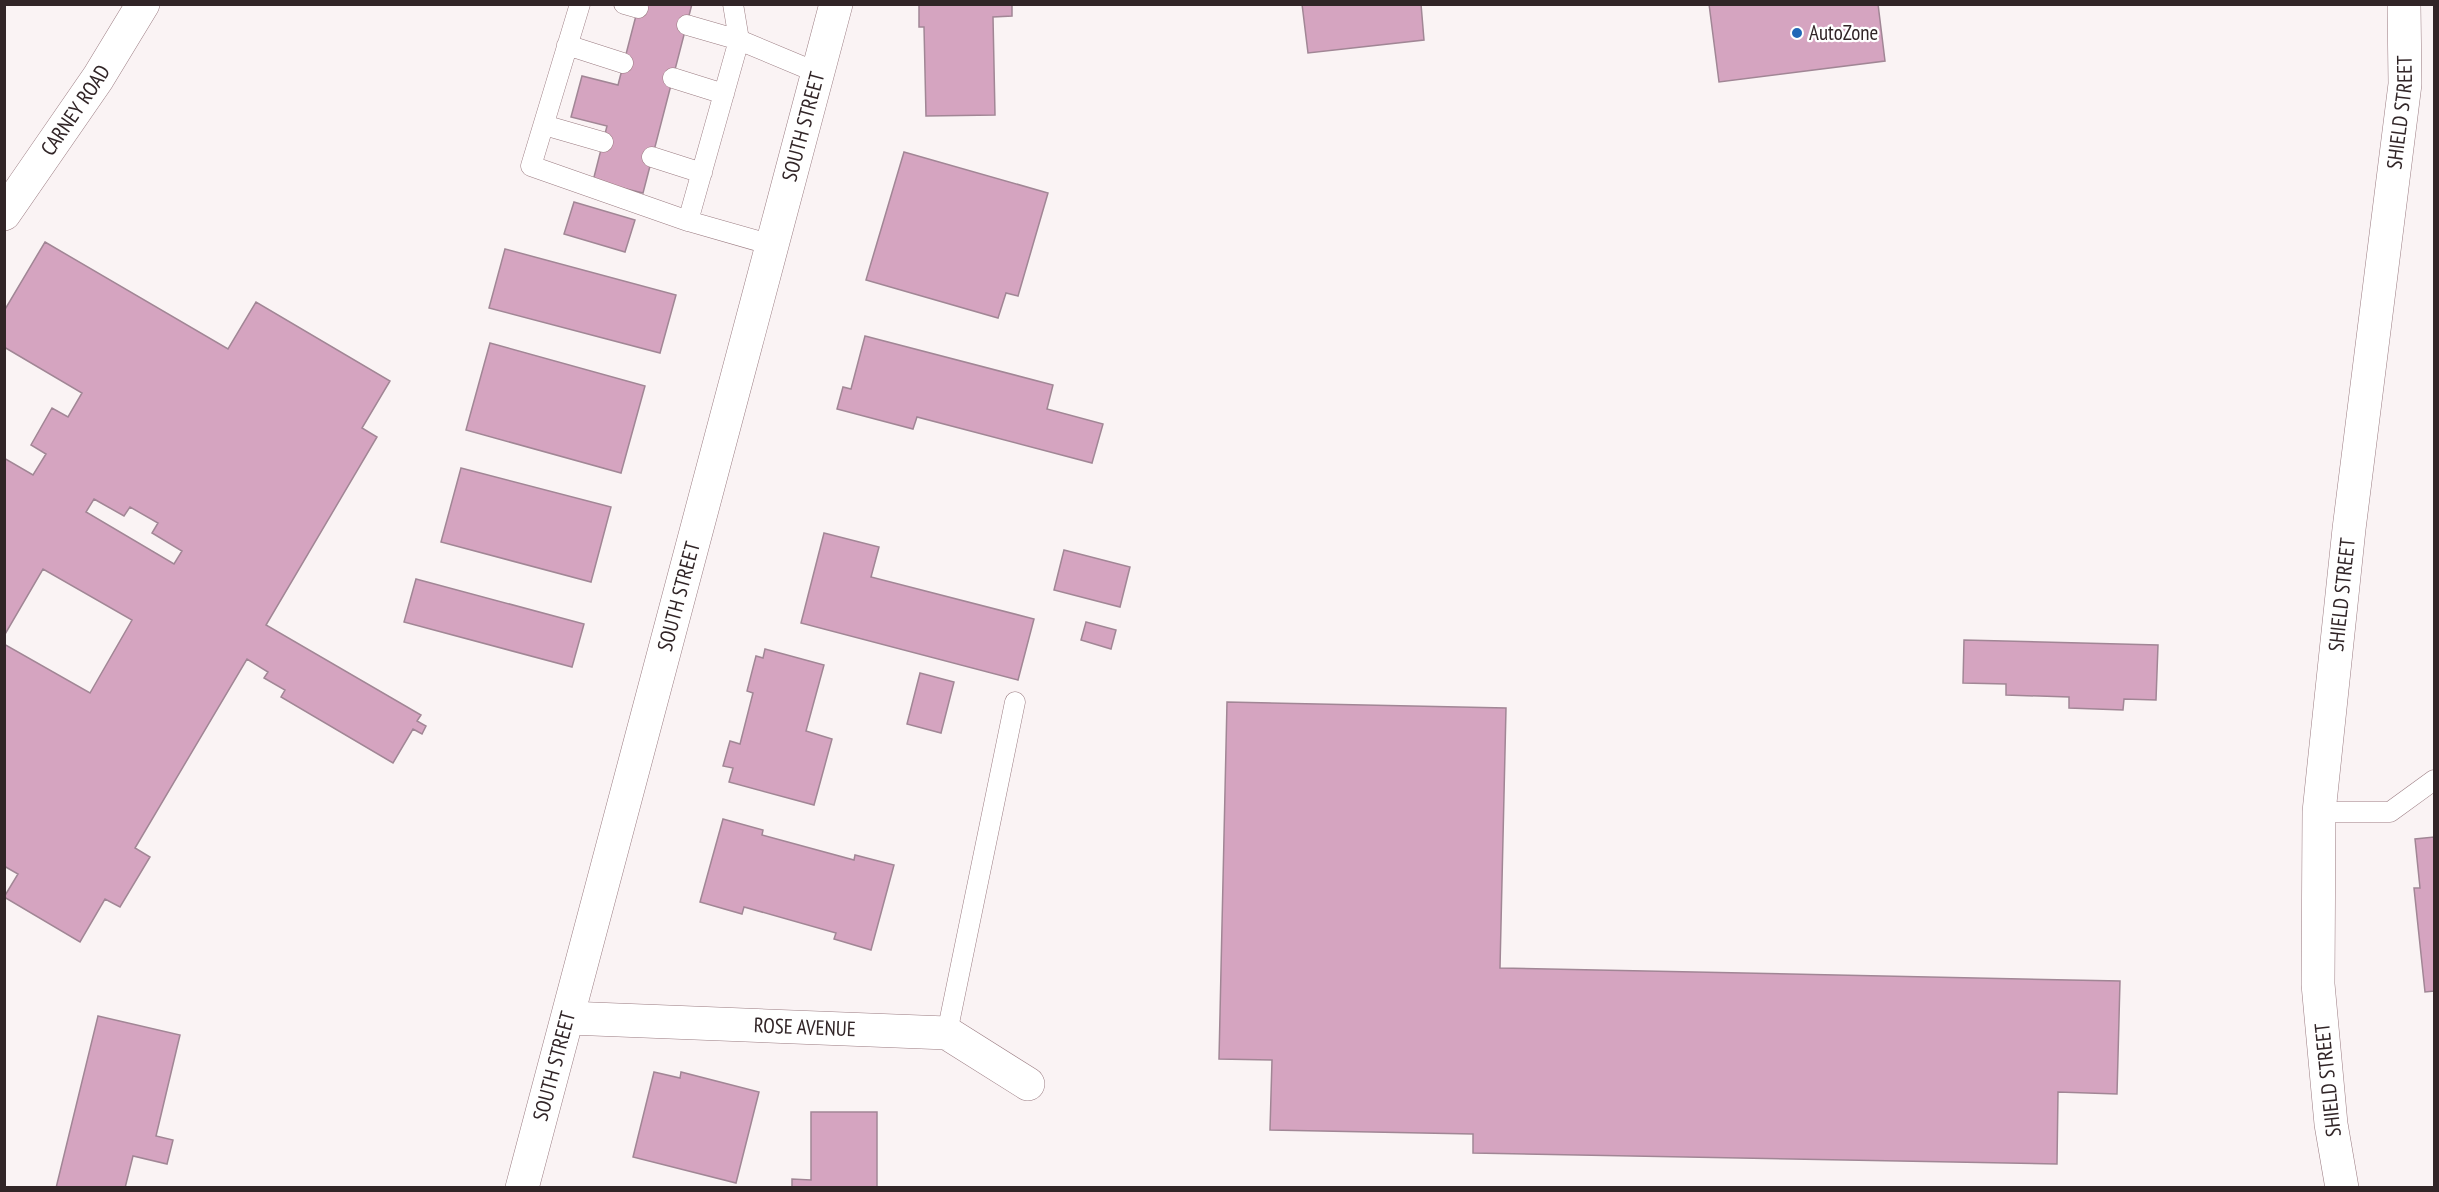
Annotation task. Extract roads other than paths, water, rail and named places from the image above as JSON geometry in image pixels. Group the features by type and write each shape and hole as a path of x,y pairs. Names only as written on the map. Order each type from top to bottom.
{"street":[{"name":"CARNEY ROAD","path":"4,214 98,78 143,4"},
{"name":"SOUTH STREET","path":"522,1188 836,4"},
{"name":"SHIELD STREET","path":"2342,1188 2331,1125 2318,984 2319,812 2349,529 2405,84 2404,4"},
{"name":"ROSE AVENUE","path":"568,1018 947,1033 1028,1084"}],"lane":[{"path":"580,4 531,166 688,221 772,245"},
{"path":"688,221 739,40 733,4"},
{"path":"687,25 739,40 818,74"},
{"path":"567,45 623,63"},
{"path":"673,78 724,94"},
{"path":"544,124 603,142"},
{"path":"652,157 702,172"},
{"path":"947,1033 1015,702"},
{"path":"2319,812 2390,812 2434,780"}],"place":[{"name":"AutoZone","path":"1797,33"}]}
